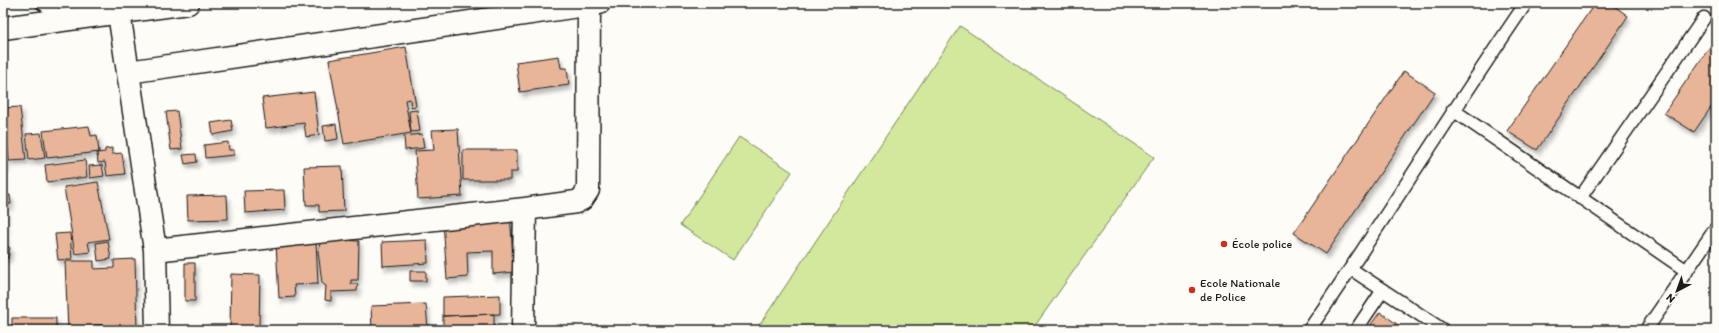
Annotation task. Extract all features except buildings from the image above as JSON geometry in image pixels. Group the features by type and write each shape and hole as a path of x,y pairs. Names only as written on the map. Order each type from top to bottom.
{"street":[{"path":"3,28 188,3"},
{"path":"128,72 594,4 588,190 582,198 576,202 155,250"},
{"path":"119,13 155,250 157,330"},
{"path":"523,330 525,209"}],"lane":[{"path":"42,3 65,20"},
{"path":"1309,330 1453,110 1526,3"},
{"path":"1580,198 1704,18"},
{"path":"1453,110 1687,271"},
{"path":"1646,330 1716,228"},
{"path":"1350,269 1444,330"},
{"path":"1356,330 1383,290"}],"green space":[{"path":"960,26 1154,157 1032,330 756,330"},
{"path":"739,137 792,172 733,260 680,225"}],"place":[{"name":"École police","path":"1224,244"},
{"name":"Ecole Nationale de Police","path":"1192,290"}]}
